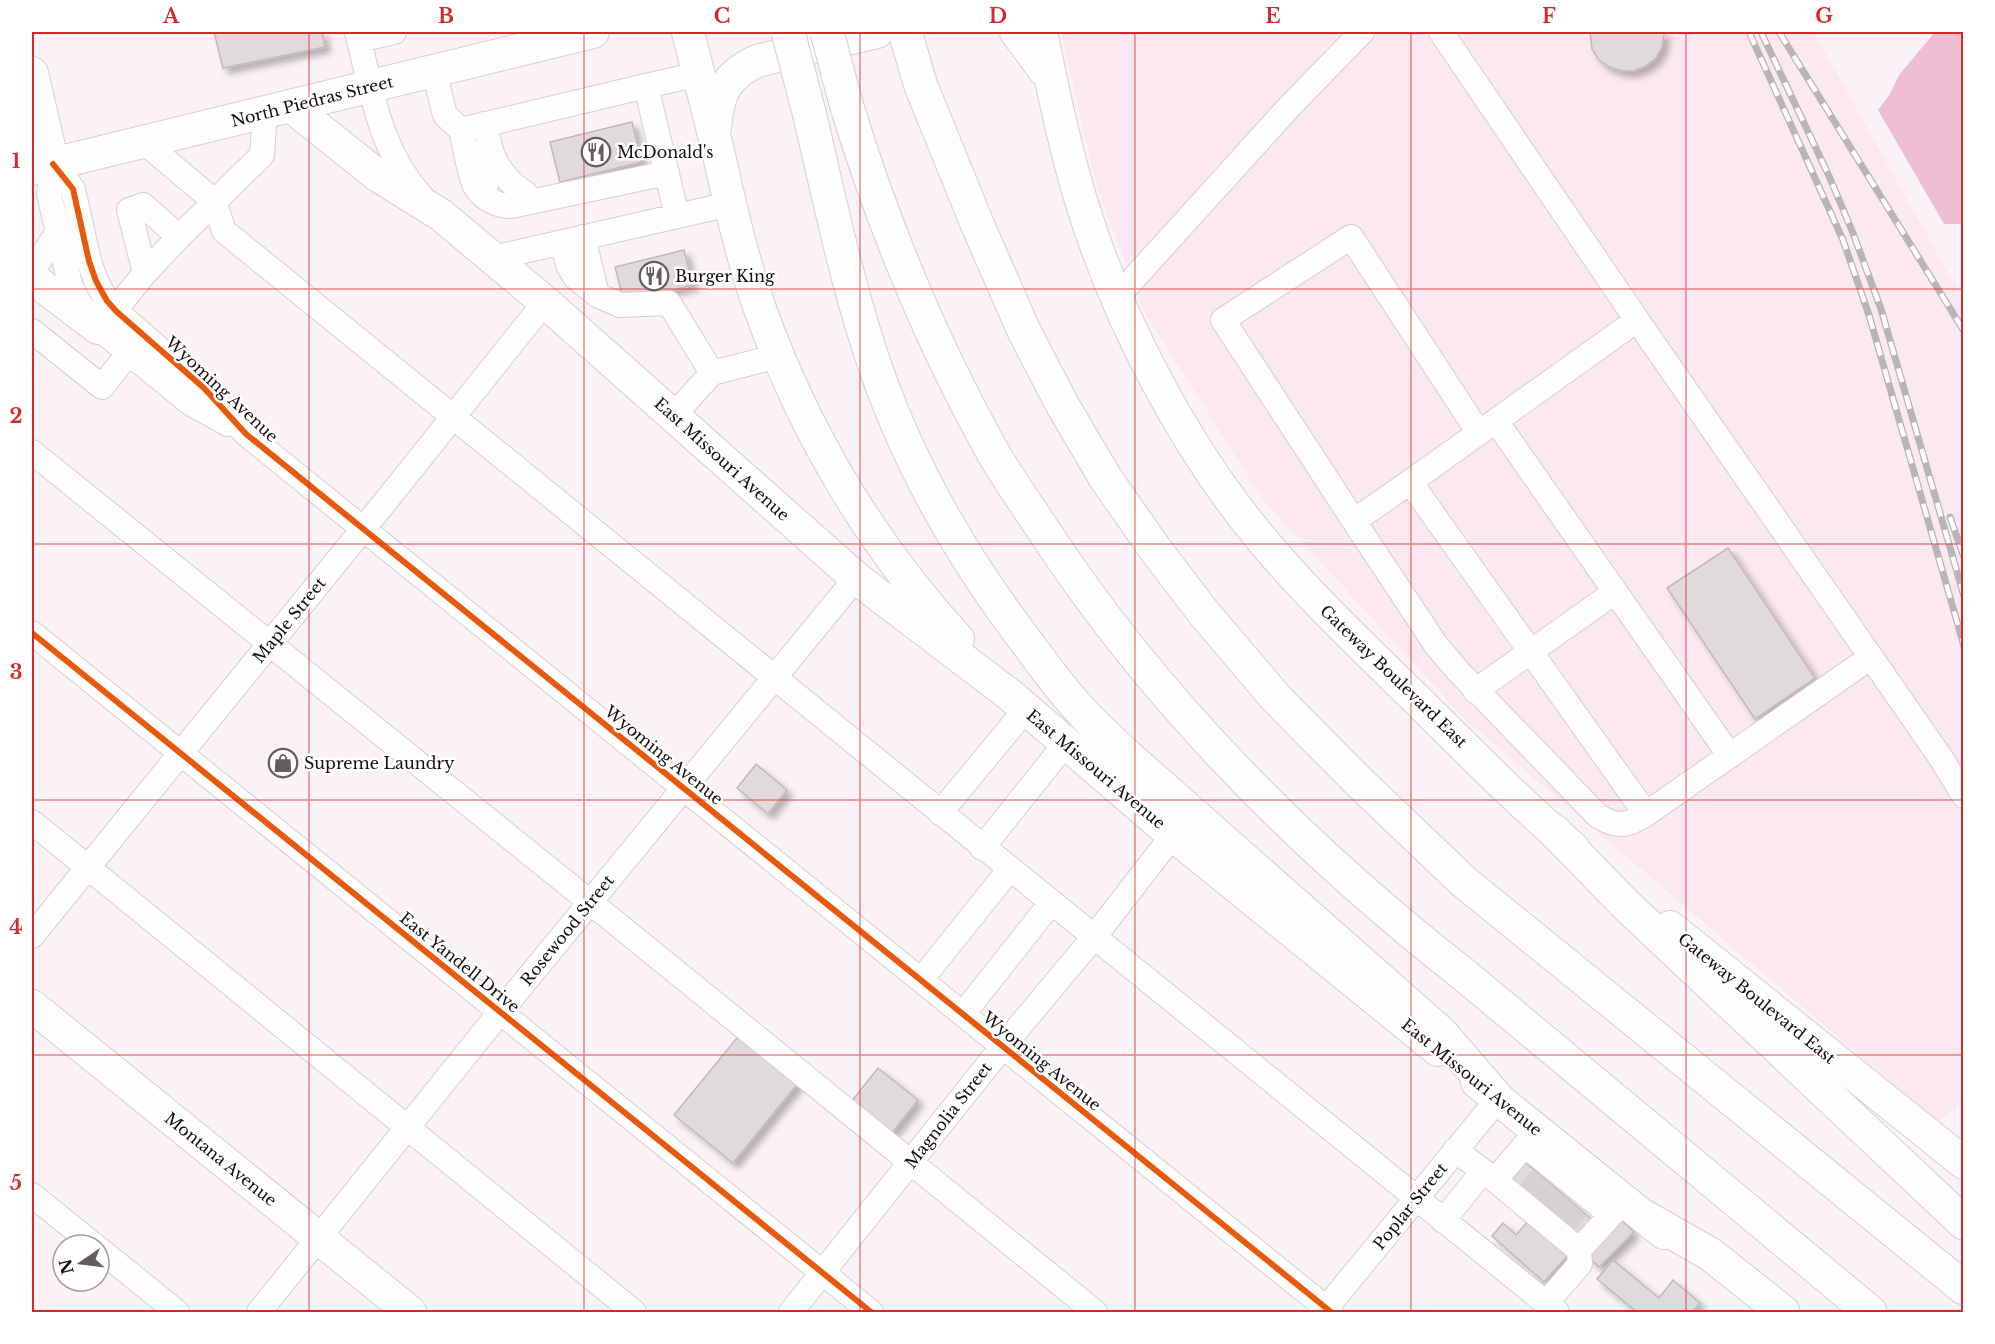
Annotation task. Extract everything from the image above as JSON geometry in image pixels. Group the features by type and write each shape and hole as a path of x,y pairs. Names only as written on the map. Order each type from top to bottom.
{"highway":[{"path":"788,32 846,268 868,345 885,393 913,458 941,512 1000,608 1081,711 1124,753 1441,1033 1498,1099"},
{"path":"827,32 868,175 903,262 950,368 996,458 1066,565 1132,654 1183,714 1262,798 1394,920 1463,974 1870,1312"},
{"path":"905,32 921,86 1024,331 1068,415 1106,479 1203,612 1276,698 1356,779 1463,881 1964,1288"},
{"path":"1554,831 1625,904 1964,1223"},
{"path":"1627,1211 1710,1254 1783,1312"}],"main road":[{"name":"North Piedras Street","path":"42,167 434,71 528,39 592,32"},
{"path":"688,32 730,204 760,307 797,399 829,460 866,521 918,593 1018,702"},
{"path":"714,137 717,104 733,74 742,68 757,61 877,32"},
{"path":"1016,32 1051,81"},
{"name":"Gateway Boulevard East","path":"1041,32 1066,149 1083,208 1117,297 1155,378 1192,441 1224,490 1262,540 1323,608 1554,831 1735,982 1964,1163"},
{"name":"Wyoming Avenue","path":"32,73 42,167"},
{"name":"East Missouri Avenue","path":"279,110 441,215 545,302 856,578 1018,702 1173,835 1498,1099 1531,1138 1565,1203 1627,1211 1760,1312"},
{"path":"32,278 106,319"},
{"name":"Montana Avenue","path":"32,1006 410,1312"}],"street":[{"path":"358,36 394,32"},
{"path":"1117,297 1290,106 1362,32"},
{"path":"1441,32 1637,320 1941,758 1964,796"},
{"name":"East Missouri Avenue","path":"358,36 386,143 395,161 420,196 441,215"},
{"path":"434,71 445,115 461,130 475,186 489,201 502,206 511,206 666,168"},
{"path":"461,130 487,133 646,86 699,74"},
{"path":"646,86 677,216"},
{"path":"106,319 178,237 262,155 279,110"},
{"path":"487,133 481,170 484,183 493,193 507,197 666,168"},
{"path":"144,142 214,201 224,231 1009,870 1552,1308 1580,1264 1579,1250 1565,1203 1535,1184 1489,1176 1455,1150"},
{"name":"Wyoming Avenue","path":"42,167 70,284 80,304 106,319 136,344 190,403 246,434 364,528 1327,1311"},
{"name":"Wyoming Avenue","path":"42,167 73,189 89,261 96,281 107,301 106,319"},
{"path":"493,258 730,204"},
{"path":"145,273 129,210 143,205 178,237"},
{"path":"32,272 57,233"},
{"path":"1730,756 1615,592 1487,427 1351,237 1223,320 1436,645 1475,691 1598,816 1609,822 1622,825 1633,822 1646,814 1730,756 1871,657"},
{"path":"573,240 597,295 620,305 669,303 712,373"},
{"name":"Maple Street","path":"32,936 545,302"},
{"path":"1354,521 1637,320"},
{"path":"32,331 102,387 136,344"},
{"path":"673,416 712,373 778,356"},
{"path":"32,452 590,902 909,1164 1095,1312"},
{"path":"1410,482 1646,814"},
{"name":"Rosewood Street","path":"259,1312 501,1011 856,578"},
{"path":"1475,691 1615,592"},
{"name":"East Yandell Drive","path":"32,633 871,1312"},
{"path":"940,813 1018,702"},
{"path":"982,848 1066,743"},
{"path":"32,822 634,1312"},
{"name":"Magnolia Street","path":"791,1312 1003,1046 1094,937 1173,835"},
{"path":"921,980 1009,870"},
{"path":"963,1014 1051,903"},
{"name":"Poplar Street","path":"1327,1311 1498,1099"},
{"path":"1443,1221 1531,1138"},
{"path":"1531,1138 1535,1184"},
{"path":"1535,1184 1565,1203"},
{"path":"32,1195 79,1233"},
{"path":"1579,1250 1627,1211"},
{"path":"111,1259 177,1312"}],"shaded area":[{"path":"1061,32 1814,32 1963,300 1964,1100 1938,1122 1467,721 1264,501 1142,308 1096,183"},
{"path":"1935,32 1963,32 1963,224 1944,224 1878,110 1890,94 1899,75"}],"building":[{"path":"214,32 322,32 325,47 223,68"},
{"path":"1590,32 1664,32 1664,35 1662,47 1656,58 1646,66 1634,71 1622,71 1609,67 1599,60 1592,49"},
{"name":"McDonald's","path":"632,122 642,162 560,182 550,142"},
{"name":"Burger King","path":"684,250 693,285 624,302 615,267"},
{"path":"1728,548 1815,678 1755,719 1667,588"},
{"path":"756,764 787,790 768,814 737,788"},
{"path":"741,1033 799,1082 733,1163 674,1115"},
{"path":"878,1068 918,1100 891,1134 851,1102"},
{"path":"1525,1162 1596,1223 1582,1240 1510,1178"},
{"path":"1617,1216 1634,1232 1599,1267 1582,1251"},
{"path":"1529,1220 1568,1255 1544,1282 1492,1236 1503,1223 1516,1235"},
{"path":"1613,1260 1659,1298 1673,1280 1700,1303 1692,1312 1637,1312 1597,1279"}],"tunnel":[{"path":"1528,1194 1542,1177"},
{"path":"1546,1210 1560,1193"},
{"path":"1563,1224 1577,1208"}],"railway":[{"path":"1749,32 1843,240 1869,315 1964,646"},
{"path":"1761,32 1829,176 1881,309 1964,596"},
{"path":"1779,32 1964,331"},
{"path":"1950,517 1964,557"}],"cycle path":[{"path":"53,164 73,189 89,261 96,281 107,301 204,388 246,434 1331,1312"},
{"path":"32,633 871,1312"}],"place":[{"name":"McDonald's","path":"596,152"},
{"name":"Burger King","path":"654,276"},
{"name":"Supreme Laundry","path":"283,763"}]}
